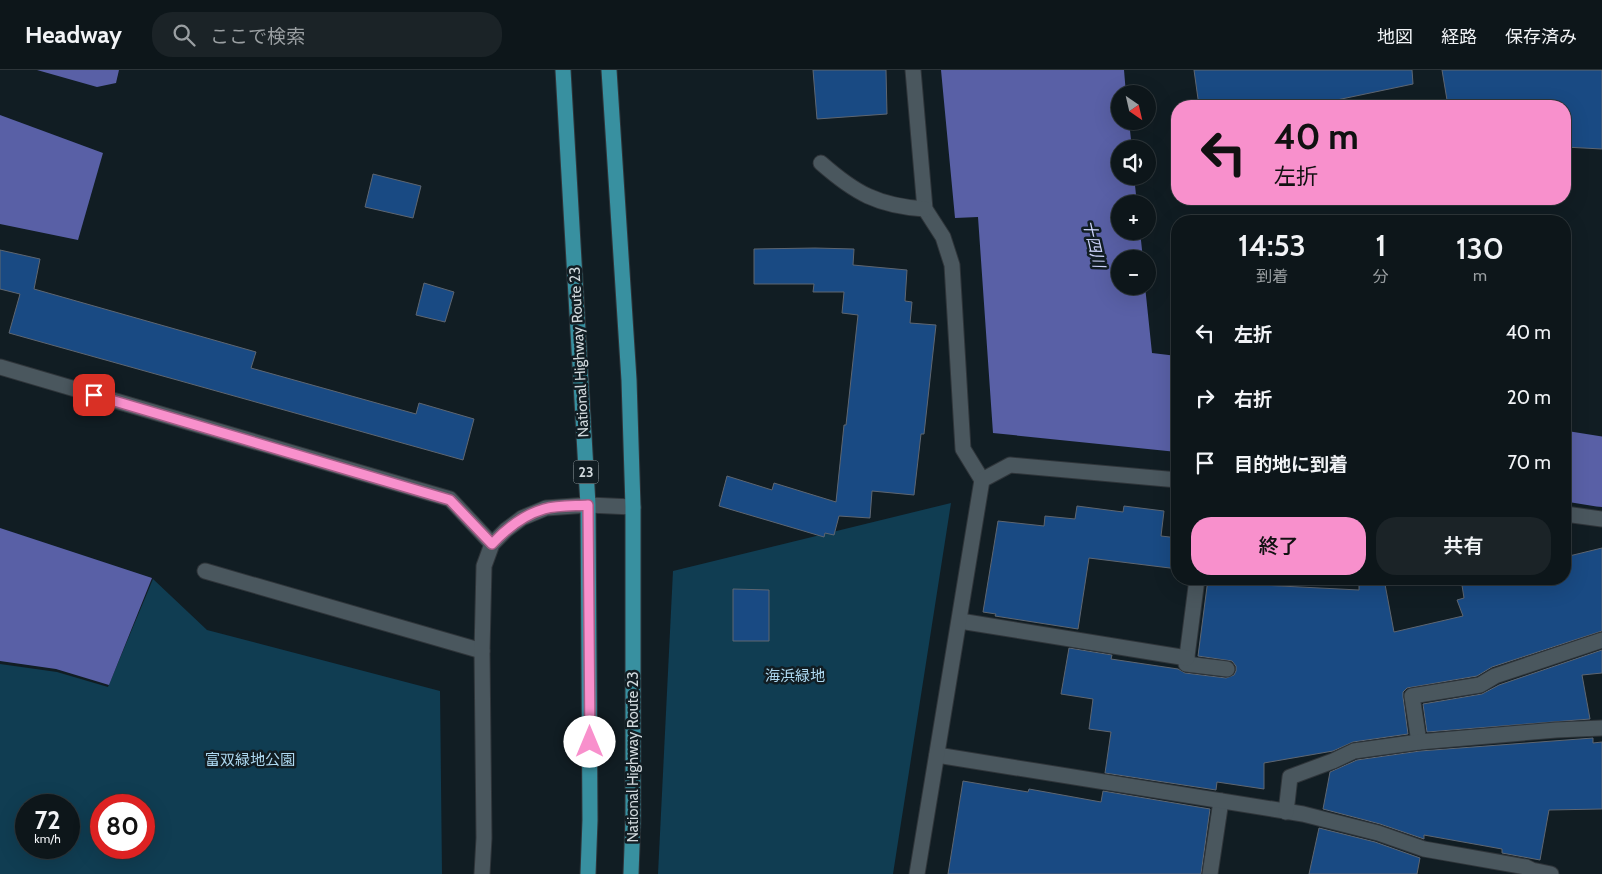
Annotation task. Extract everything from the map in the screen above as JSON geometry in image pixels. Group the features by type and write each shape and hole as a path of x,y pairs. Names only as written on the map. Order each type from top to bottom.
{"highway":[{"name":"National Highway Route 23","path":"563,70 588,505 590,820 588,874"},
{"name":"National Highway Route 23","path":"609,70 628,380 633,507 633,820 631,874"}],"street":[{"path":"914,70 925,209 944,237 952,265 963,449 982,480 917,874"},
{"path":"821,162 837,177 859,193 882,203 905,208 925,209"},
{"path":"0,367 450,500 492,544"},
{"path":"982,480 1010,465 1171,479"},
{"path":"482,874 484,838 482,651 484,566 492,544 522,518 546,508 588,505 633,507"},
{"path":"1571,515 1602,518"},
{"path":"204,571 482,651"},
{"path":"1196,585 1186,664 1227,669"},
{"path":"960,621 1187,658"},
{"path":"1419,742 1412,696 1480,685 1495,676 1602,640"},
{"path":"1286,812 1290,777 1354,751 1419,742 1556,730 1602,728"},
{"path":"937,755 1303,814 1378,833 1424,849 1526,867 1551,874"},
{"path":"1210,874 1221,801"}],"green space":[{"name":"海浜緑地","path":"951,503 893,874 658,874 673,571"},
{"name":"富双緑地公園","path":"153,579 207,630 440,691 442,874 0,874 0,664 57,672 108,687"}],"water":[{"path":"37,70 119,70 116,83 97,87"},
{"path":"941,70 1124,70 1125,85 1111,85 1111,130 1130,130 1131,140 1111,140 1111,185 1135,185 1136,195 1111,195 1111,240 1141,240 1142,250 1111,250 1111,295 1146,295 1152,353 1171,355 1171,451 993,433 978,217 955,218"},
{"path":"0,115 103,153 78,240 0,224"},
{"path":"0,528 152,578 109,685 56,669 0,661"}],"building":[{"path":"813,70 886,70 887,114 817,119"},
{"path":"1194,70 1412,70 1413,84 1337,100 1198,100"},
{"path":"1442,70 1602,70 1602,149 1571,147 1571,100 1447,100"},
{"path":"373,174 421,186 413,218 365,207"},
{"path":"754,249 854,249 853,265 907,270 905,301 912,302 910,323 936,325 924,434 921,434 914,495 872,491 870,518 839,516 834,535 825,533 824,537 719,506 727,476 772,490 774,483 836,502 858,315 842,313 844,292 813,292 814,284 754,284"},
{"path":"0,250 40,259 34,289 256,352 251,368 416,414 419,403 474,419 463,460 9,333 20,294 0,289"},
{"path":"424,283 454,292 445,322 416,315"},
{"path":"1077,506 1123,512 1124,506 1164,511 1161,536 1171,537 1171,568 1089,558 1078,629 995,616 996,614 983,612 998,521 1044,526 1045,516 1075,519"},
{"path":"1602,548 1602,631 1492,667 1477,676 1407,688 1403,692 1403,697 1408,734 1353,742 1333,751 1264,763 1264,789 1217,782 1216,790 1105,773 1111,732 1089,729 1093,699 1061,694 1069,648 1112,655 1111,659 1178,669 1185,673 1226,678 1234,675 1236,666 1232,661 1198,656 1207,585 1261,585 1359,590 1359,585 1385,585 1394,632 1463,616 1457,600 1464,598 1462,585 1571,585 1571,556"},
{"path":"733,589 769,590 769,641 733,641"},
{"path":"1602,650 1602,673 1582,675 1590,719 1427,732 1423,704 1482,694 1499,685"},
{"path":"1593,738 1593,743 1602,742 1602,809 1549,810 1540,860 1502,853 1502,849 1424,835 1424,839 1380,824 1323,809 1330,772 1357,760 1420,751"},
{"path":"963,781 1028,792 1029,789 1101,802 1103,791 1210,809 1201,874 948,874"},
{"path":"1319,828 1375,842 1420,858 1417,874 1309,874"}],"waterway":[{"name":"十四川","path":"1571,467 1602,472"}],"route":[{"path":"94,395 450,500 492,544 522,518 546,508 588,505 590,742"}]}
